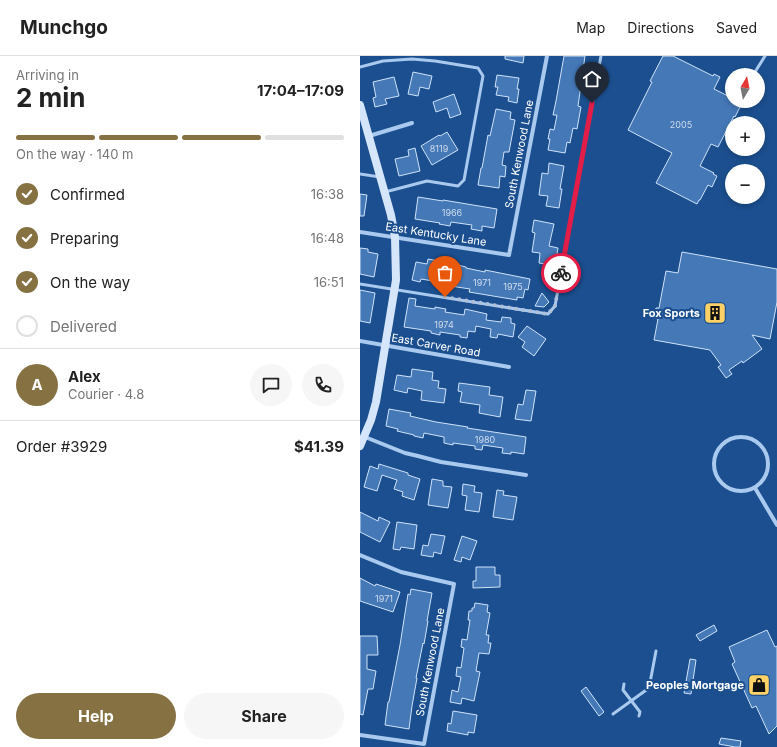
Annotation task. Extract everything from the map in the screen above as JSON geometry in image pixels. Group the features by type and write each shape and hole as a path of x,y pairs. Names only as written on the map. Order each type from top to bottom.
{"street":[{"name":"South Kenwood Lane","path":"509,255 547,56"},
{"path":"360,105 391,214 395,237 396,280 376,402 365,437 360,446"},
{"path":"369,136 412,123"},
{"name":"East Kentucky Lane","path":"360,232 509,255"},
{"name":"East Carver Road","path":"360,341 509,367"},
{"path":"739,436 748,437 763,447 769,464 767,474 756,488 747,491 738,491 730,489 722,484 717,477 714,468 714,459 722,444 739,436"},
{"path":"365,437 405,453 441,462 526,474"},
{"path":"756,488 777,525"},
{"name":"South Kenwood Lane","path":"360,555 401,572 454,584 424,744 360,735"}],"lane":[{"path":"360,284 548,314 555,306 601,56"},
{"path":"758,68 765,56"},
{"path":"360,67 383,61 412,59 435,60 478,68 482,76 464,180 458,186 427,181 385,192"},
{"path":"360,174 381,177"},
{"path":"613,714 649,688 656,651"},
{"path":"624,684 623,690 640,712 639,716"}],"building":[{"path":"505,56 524,56 523,63 505,59"},
{"path":"564,56 585,56 578,106 581,107 577,129 573,128 570,143 567,142 565,153 548,150 550,129 554,130 557,115 553,115"},
{"path":"663,56 673,56 713,76 714,74 720,77 714,89 725,94 725,108 740,108 736,116 725,116 725,133 718,147 711,144 700,166 717,176 712,187 708,185 697,204 656,183 672,153 628,130 652,82 650,81"},
{"path":"413,72 432,76 429,89 420,87 418,96 408,94"},
{"path":"497,75 519,78 517,103 508,101 509,97 496,95 498,87 495,87"},
{"path":"394,77 399,96 385,99 387,104 375,107 373,98 376,97 373,82"},
{"path":"454,94 461,114 450,118 447,108 436,112 433,102"},
{"path":"496,109 511,112 510,119 515,120 509,152 504,152 502,165 506,166 505,177 500,176 499,188 478,185 488,135 490,136"},
{"path":"447,132 458,150 432,165 421,146"},
{"path":"415,148 420,171 399,176 395,159 409,156 408,150"},
{"path":"549,163 564,166 560,189 562,189 559,208 546,206 548,196 539,195 542,173 548,174"},
{"path":"360,194 367,195 364,216 360,216"},
{"path":"418,197 497,209 494,228 482,226 482,231 471,229 472,225 451,222 450,226 415,219"},
{"path":"534,220 554,224 549,246 558,248 556,260 552,259 552,265 539,263 540,253 532,252 535,233 532,232"},
{"path":"360,248 368,249 368,252 378,254 374,277 360,274"},
{"name":"Fox Sports","path":"682,252 777,269 777,302 770,339 752,335 762,349 743,363 742,361 729,370 732,374 726,378 718,367 721,365 710,350 654,340 658,319 654,318 656,308 659,308 666,271 678,273"},
{"path":"428,259 439,261 437,271 456,275 458,265 485,272 485,270 530,279 528,290 525,289 523,298 517,297 517,300 469,292 470,289 444,285 445,283 421,279 420,282 412,280 416,262 427,264"},
{"path":"360,290 375,293 370,323 360,321"},
{"path":"542,293 549,302 544,307 535,306"},
{"path":"409,298 416,299 415,306 446,309 445,312 464,315 465,309 487,314 486,320 501,322 502,317 511,318 511,323 515,324 513,337 498,334 497,338 490,337 491,329 476,326 475,332 468,331 467,338 460,337 460,335 440,332 440,335 431,333 431,331 404,327"},
{"path":"527,326 546,339 534,356 522,347 525,342 518,337"},
{"path":"412,369 433,372 432,380 439,381 438,388 446,389 444,403 421,400 422,391 408,388 407,393 394,390 397,375 411,377"},
{"path":"459,383 490,387 489,395 503,397 500,417 479,413 480,405 460,402 462,392 458,391"},
{"path":"526,390 536,391 531,421 515,419 518,404 523,405"},
{"path":"389,409 411,413 410,416 436,422 526,437 524,454 511,452 511,454 502,453 503,448 483,445 482,450 475,449 475,446 444,443 444,437 424,433 423,438 397,431 398,429 386,426"},
{"path":"379,464 408,473 408,475 420,479 414,500 402,496 403,492 394,489 397,480 382,475 377,491 364,487 370,466 378,469"},
{"path":"432,479 443,481 443,486 452,487 448,508 428,505"},
{"path":"463,484 475,486 474,492 482,493 479,512 465,510 467,496 462,495"},
{"path":"497,490 504,491 503,495 517,497 513,520 493,517"},
{"path":"360,512 378,521 379,517 390,522 380,542 360,532"},
{"path":"397,522 417,525 414,549 401,547 400,550 393,549"},
{"path":"431,534 445,536 441,554 434,552 433,557 421,555 423,545 428,546"},
{"path":"462,536 477,541 470,560 462,557 461,562 454,560"},
{"path":"476,567 495,567 495,575 500,575 500,587 473,588 473,581 476,581"},
{"path":"360,578 375,586 376,584 400,592 393,612 360,601"},
{"path":"411,589 432,593 424,644 423,643 416,678 409,729 385,725 408,594 410,595"},
{"path":"475,603 488,605 487,612 490,613 486,635 489,635 488,643 491,643 489,654 479,653 476,671 480,672 474,701 462,698 461,704 450,702 452,690 458,692 461,677 456,676 457,667 461,668 464,648 461,647 462,639 467,640 470,620 468,620 469,611 472,611"},
{"path":"714,625 717,631 700,641 696,635"},
{"name":"Peoples Mortgage","path":"767,630 775,647 777,646 777,726 769,734 756,706 752,708 732,664 735,662 729,647"},
{"path":"360,636 377,636 378,655 367,655 367,669 376,671 373,689 368,689 363,715 360,714"},
{"path":"690,659 696,660 691,694 684,693"},
{"path":"586,687 604,712 599,716 581,691"},
{"path":"453,711 477,715 474,733 468,732 468,735 447,731 448,723 451,724"},
{"path":"721,738 741,741 740,747 719,744"}],"way so far":[{"path":"445,297 548,314 555,306 561,273"}],"place":[{"name":"Fox Sports","path":"715,313"},
{"name":"Peoples Mortgage","path":"759,685"}],"route":[{"path":"561,273 592,103"}]}
